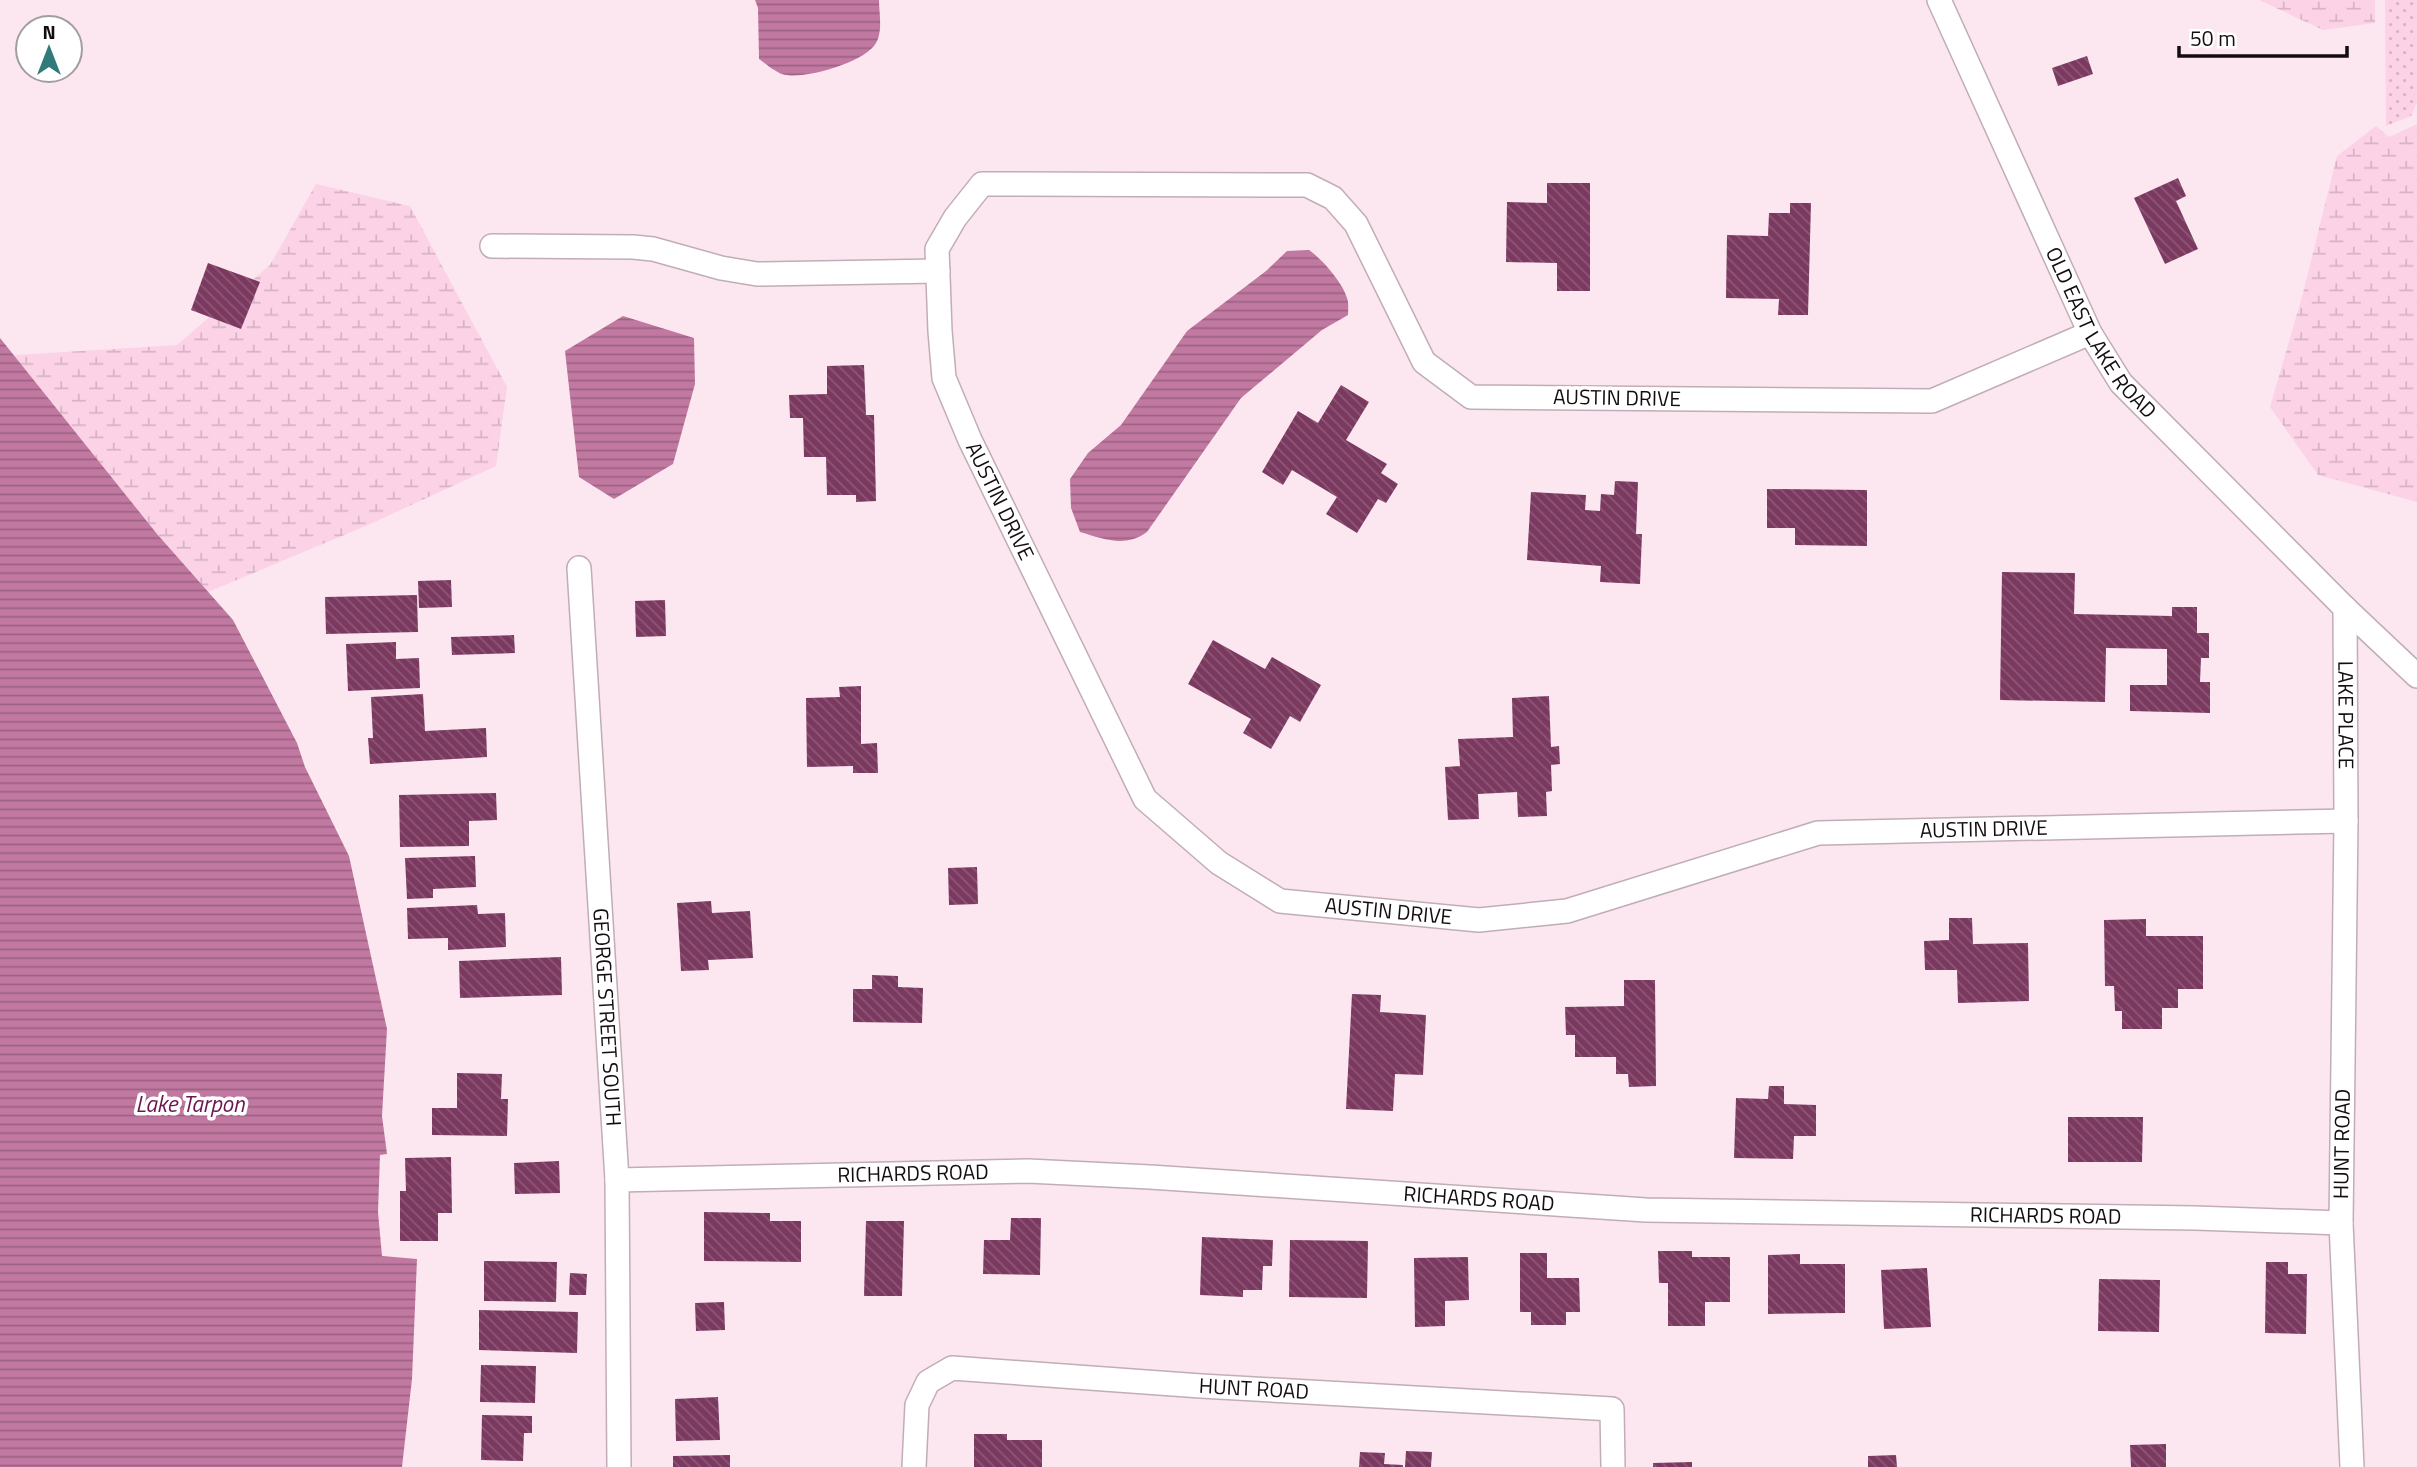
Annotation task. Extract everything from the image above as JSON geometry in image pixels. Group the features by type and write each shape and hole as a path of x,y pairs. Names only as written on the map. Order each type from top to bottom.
{"street":[{"name":"OLD EAST LAKE ROAD","path":"1939,0 2090,333 2121,383 2417,676"},
{"name":"AUSTIN DRIVE","path":"2090,333 1933,401 1471,397 1424,362 1356,224 1333,198 1307,186 982,184 955,218 937,249 944,378 970,440 1145,800 1219,863 1280,901 1479,920 1567,911 1818,833 2346,821"},
{"path":"492,246 643,248 721,268 757,274 938,271"},
{"name":"GEORGE STREET SOUTH","path":"579,568 617,1180 619,1467"},
{"name":"LAKE PLACE","path":"2346,608 2346,821"},
{"name":"HUNT ROAD","path":"2346,821 2341,1223 2352,1467"},
{"name":"RICHARDS ROAD","path":"617,1180 1028,1171 1646,1210 2195,1218 2341,1223"},
{"name":"HUNT ROAD","path":"914,1467 917,1405 928,1382 952,1368 976,1368 1215,1387 1612,1409 1613,1467"}],"green space":[{"path":"2259,0 2375,0 2375,23 2323,30"},
{"path":"2385,0 2417,0 2417,102 2411,116 2386,126"},
{"path":"2417,124 2417,502 2318,475 2270,407 2303,293 2337,156 2376,126 2389,137"},
{"path":"316,184 410,206 507,387 496,466 368,525 189,600 0,356 177,345 270,265"}],"water":[{"path":"755,0 879,0 878,38 870,50 847,63 804,75 782,74 759,59 758,8"},
{"path":"1309,250 1326,265 1341,285 1348,300 1348,315 1322,330 1241,398 1147,532 1131,540 1114,541 1080,532 1071,508 1070,479 1088,453 1121,425 1187,331 1266,271 1287,251"},
{"path":"623,316 694,338 695,384 673,464 614,499 579,477 565,351"},
{"name":"Lake Tarpon","path":"0,338 157,534 233,620 297,743 305,767 349,856 387,1029 382,1116 387,1154 380,1155 378,1212 382,1256 417,1259 412,1379 402,1467 0,1467"}],"building":[{"path":"2087,56 2093,74 2058,86 2052,68"},
{"path":"2178,178 2186,196 2176,201 2198,249 2165,264 2134,198"},
{"path":"1547,183 1590,183 1590,291 1557,291 1557,263 1506,262 1507,202 1547,203"},
{"path":"1790,203 1811,203 1808,315 1778,315 1779,299 1726,298 1727,235 1768,236 1769,213 1790,213"},
{"path":"208,263 260,282 241,329 191,310"},
{"path":"864,365 866,415 874,415 876,501 856,502 856,495 827,495 826,457 804,457 803,418 790,418 789,395 827,394 827,366"},
{"path":"1341,385 1369,402 1346,440 1387,464 1381,473 1398,484 1386,503 1378,499 1357,533 1326,514 1337,497 1292,470 1283,485 1262,472 1298,411 1318,423"},
{"path":"1615,481 1638,482 1636,534 1642,534 1640,584 1600,582 1601,566 1527,560 1531,492 1586,495 1585,510 1600,511 1601,494 1614,495"},
{"path":"1767,489 1867,490 1867,546 1795,545 1795,528 1767,528"},
{"path":"2002,572 2075,573 2074,614 2172,616 2172,607 2197,607 2197,633 2209,633 2209,658 2201,658 2200,682 2210,682 2210,713 2130,711 2130,685 2167,685 2167,649 2106,648 2105,702 2000,700"},
{"path":"451,580 452,607 419,608 418,581"},
{"path":"417,595 418,632 326,634 325,597"},
{"path":"665,600 666,636 636,637 635,601"},
{"path":"514,635 515,653 452,655 451,637"},
{"path":"1213,640 1265,669 1272,657 1321,685 1300,722 1290,716 1271,749 1243,733 1251,719 1188,684"},
{"path":"396,642 396,659 419,658 420,688 348,691 346,644"},
{"path":"861,686 861,744 877,743 878,773 853,773 853,766 807,767 806,698 840,697 839,687"},
{"path":"423,694 425,731 486,728 487,757 370,764 368,738 373,738 371,697"},
{"path":"1549,696 1551,747 1559,746 1560,764 1551,765 1552,791 1546,792 1547,816 1518,817 1517,792 1478,794 1479,819 1448,820 1445,767 1460,766 1458,739 1513,737 1512,698"},
{"path":"496,793 497,820 469,821 469,846 400,847 399,795"},
{"path":"475,856 476,887 433,889 433,898 407,899 405,858"},
{"path":"977,867 978,904 949,905 948,868"},
{"path":"711,901 712,913 750,911 753,958 708,960 709,970 681,971 677,903"},
{"path":"477,905 478,914 505,913 506,947 448,950 448,938 408,939 407,908"},
{"path":"1949,918 1972,918 1973,944 2028,943 2029,1001 1958,1003 1957,970 1925,970 1924,941 1949,940"},
{"path":"2146,919 2146,936 2203,936 2203,989 2178,989 2178,1008 2162,1008 2162,1029 2122,1029 2122,1011 2115,1011 2114,986 2105,986 2104,920"},
{"path":"561,957 562,995 460,998 459,961"},
{"path":"872,975 898,976 898,987 923,988 922,1023 853,1022 853,989 872,989"},
{"path":"1624,980 1655,980 1656,1086 1629,1087 1628,1074 1616,1074 1616,1057 1575,1057 1575,1035 1566,1035 1565,1007 1624,1006"},
{"path":"1352,994 1381,995 1380,1012 1426,1015 1423,1075 1395,1074 1393,1111 1346,1109"},
{"path":"457,1073 502,1074 501,1099 508,1099 507,1136 432,1135 432,1108 457,1108"},
{"path":"1769,1086 1784,1086 1784,1104 1816,1105 1816,1136 1794,1136 1793,1159 1734,1158 1736,1098 1768,1099"},
{"path":"2068,1117 2143,1117 2142,1162 2068,1162"},
{"path":"451,1157 452,1213 438,1213 438,1241 400,1241 400,1191 406,1191 405,1158"},
{"path":"559,1161 560,1193 515,1194 514,1163"},
{"path":"704,1212 770,1213 770,1221 801,1221 801,1262 704,1261"},
{"path":"1011,1218 1041,1218 1040,1275 983,1274 984,1240 1010,1240"},
{"path":"866,1221 904,1221 902,1296 864,1296"},
{"path":"1202,1237 1273,1240 1272,1266 1263,1266 1262,1290 1243,1290 1243,1297 1200,1295"},
{"path":"1290,1240 1368,1241 1367,1298 1289,1297"},
{"path":"1658,1251 1692,1251 1692,1257 1730,1257 1730,1302 1705,1302 1705,1326 1668,1326 1668,1283 1659,1283"},
{"path":"1520,1253 1547,1253 1547,1278 1579,1278 1580,1312 1566,1312 1566,1325 1531,1325 1531,1312 1520,1312"},
{"path":"1800,1254 1800,1264 1845,1264 1845,1313 1768,1314 1768,1255"},
{"path":"1468,1257 1469,1300 1445,1301 1445,1326 1415,1327 1414,1258"},
{"path":"484,1261 557,1262 556,1302 484,1301"},
{"path":"2266,1262 2288,1262 2288,1274 2307,1274 2306,1334 2265,1333"},
{"path":"1927,1268 1931,1327 1884,1329 1881,1270"},
{"path":"570,1273 587,1274 586,1295 569,1295"},
{"path":"2099,1279 2160,1280 2159,1332 2098,1331"},
{"path":"724,1302 725,1330 696,1331 695,1303"},
{"path":"479,1310 578,1312 577,1353 479,1350"},
{"path":"481,1365 536,1366 535,1403 480,1402"},
{"path":"718,1397 720,1440 676,1441 675,1399"},
{"path":"482,1415 532,1416 532,1433 524,1433 523,1461 481,1460"},
{"path":"974,1434 1007,1434 1007,1440 1042,1440 1042,1467 974,1467"},
{"path":"2166,1444 2166,1467 2131,1467 2130,1445"},
{"path":"1406,1451 1432,1452 1431,1467 1405,1467"},
{"path":"1360,1452 1385,1453 1384,1464 1403,1467 1359,1467"},
{"path":"730,1455 730,1467 673,1467 673,1456"},
{"path":"1896,1455 1897,1467 1868,1467 1868,1456"},
{"path":"1692,1462 1692,1467 1653,1467 1653,1463"}]}
